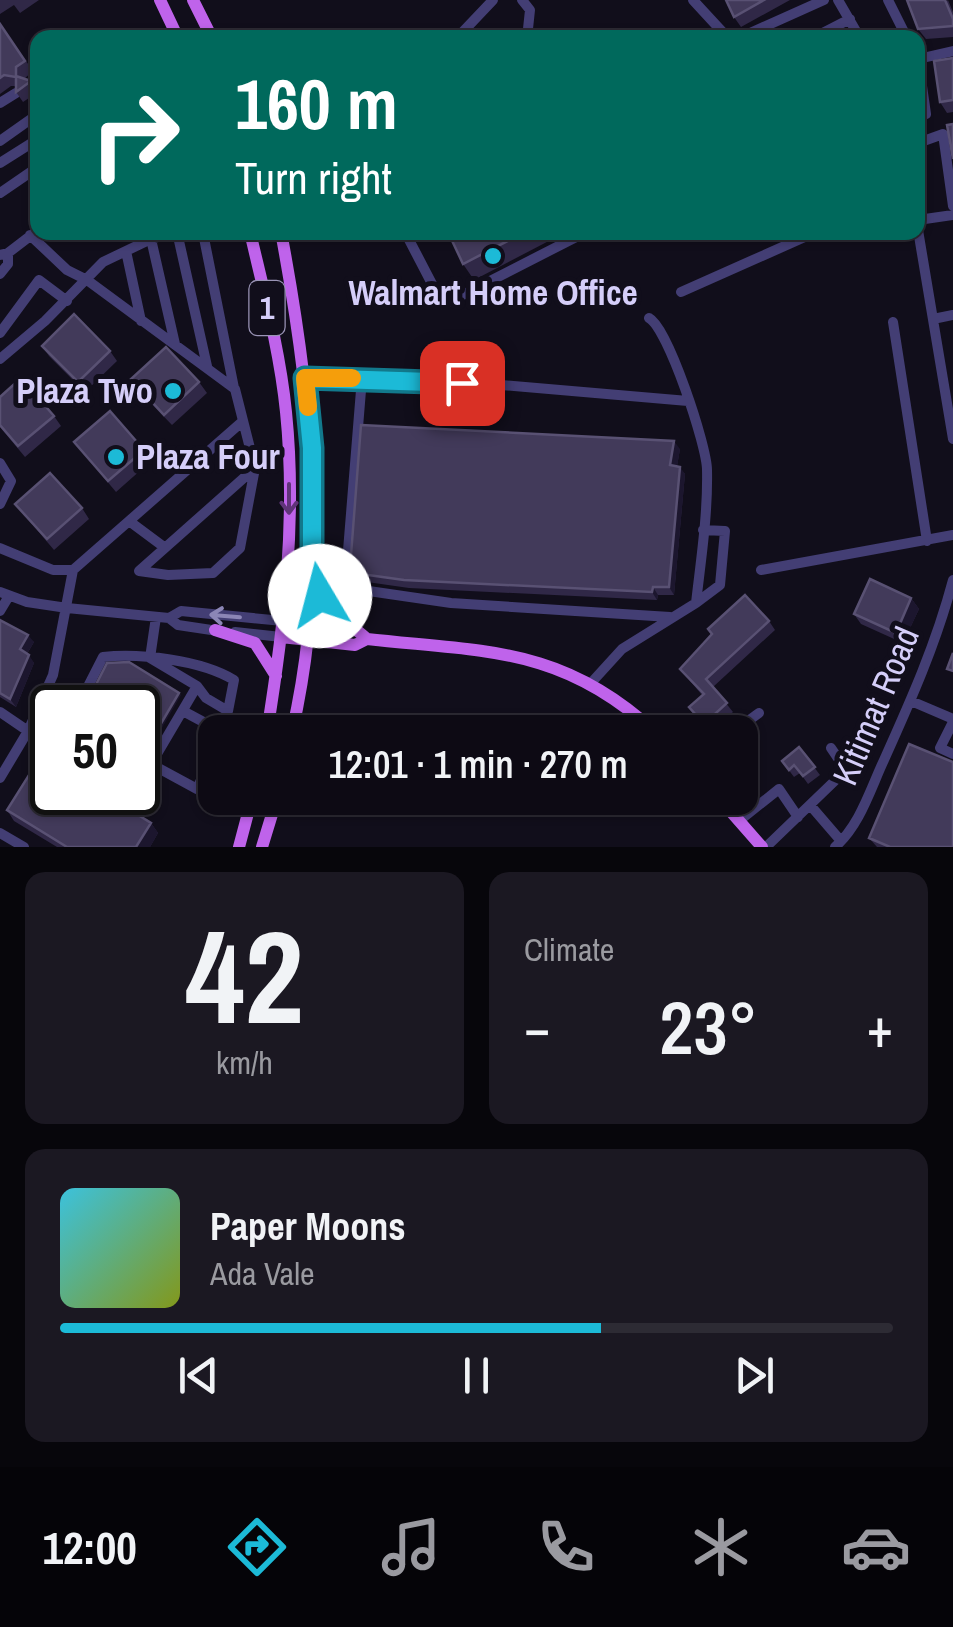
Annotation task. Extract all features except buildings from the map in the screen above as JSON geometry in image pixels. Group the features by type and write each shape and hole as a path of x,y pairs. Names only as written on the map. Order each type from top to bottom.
{"main road":[{"path":"160,0 174,30"},
{"path":"193,0 208,30"},
{"name":"1","path":"252,240 276,345 286,414 288,544 283,621 270,715"},
{"name":"1","path":"282,240 312,448 310,624 295,715"},
{"path":"312,572 324,603 362,634"},
{"path":"283,621 513,655 560,668 591,683 636,715"},
{"path":"215,630 255,643 276,676"},
{"path":"281,637 355,644 362,634"},
{"path":"239,847 247,815"},
{"path":"262,847 272,815"},
{"path":"735,815 764,847"}],"street":[{"path":"464,30 492,0"},
{"path":"522,0 530,10 527,30"},
{"path":"693,0 721,30"},
{"path":"838,0 856,30"},
{"path":"888,0 903,30"},
{"path":"756,30 817,2"},
{"path":"829,30 850,19"},
{"path":"925,58 953,52"},
{"path":"0,103 16,92"},
{"path":"15,152 2,140 30,120"},
{"path":"948,134 953,206"},
{"path":"0,162 30,144"},
{"path":"0,193 30,172"},
{"path":"925,219 953,216"},
{"path":"0,274 8,264 4,254 30,235"},
{"path":"41,240 67,270 87,280 235,389"},
{"path":"0,359 67,301 103,262 149,240"},
{"path":"151,240 175,345"},
{"path":"178,240 207,367"},
{"path":"204,240 255,468 240,548 212,573 168,576 139,571 255,468"},
{"path":"409,240 443,305 570,240"},
{"path":"681,292 798,240"},
{"path":"920,240 953,439"},
{"path":"126,251 142,322"},
{"path":"0,333 39,280 67,301"},
{"path":"933,319 953,315"},
{"path":"650,318 658,323 708,466 696,603"},
{"path":"893,322 927,542"},
{"path":"305,378 501,385 688,401"},
{"path":"362,378 347,563 347,579 355,590 451,604 670,617"},
{"path":"52,685 73,570 243,422"},
{"path":"0,463 11,481 0,504"},
{"path":"129,521 164,546"},
{"path":"591,683 622,649 720,586 725,531 703,530"},
{"path":"761,570 927,542 953,534"},
{"path":"0,548 53,570 73,570"},
{"name":"Kitimat Road","path":"838,844 856,823 911,701 938,638 953,580"},
{"path":"0,611 4,594 67,608 169,618 178,626 281,637"},
{"path":"169,618 181,612 283,621"},
{"path":"150,658 156,616"},
{"path":"88,685 103,656 150,658 218,670 234,680 228,710 150,658"},
{"path":"160,749 197,686"},
{"path":"911,701 953,721 940,748 953,754"},
{"path":"183,710 198,718"},
{"path":"755,715 759,712"},
{"path":"2,718 28,731"},
{"path":"0,778 30,728"},
{"path":"764,847 846,770 830,748"},
{"path":"160,769 198,788"},
{"path":"740,820 779,790 798,816"},
{"path":"810,805 838,844"},
{"path":"0,833 24,847"}],"slow traffic":[{"path":"308,407 305,378 352,378"}],"place":[{"name":"Walmart Home Office","path":"493,256"},
{"name":"Plaza Two","path":"173,391"},
{"name":"Plaza Four","path":"116,457"}],"route":[{"path":"320,596 312,572 312,448 305,378 462,383"}]}
